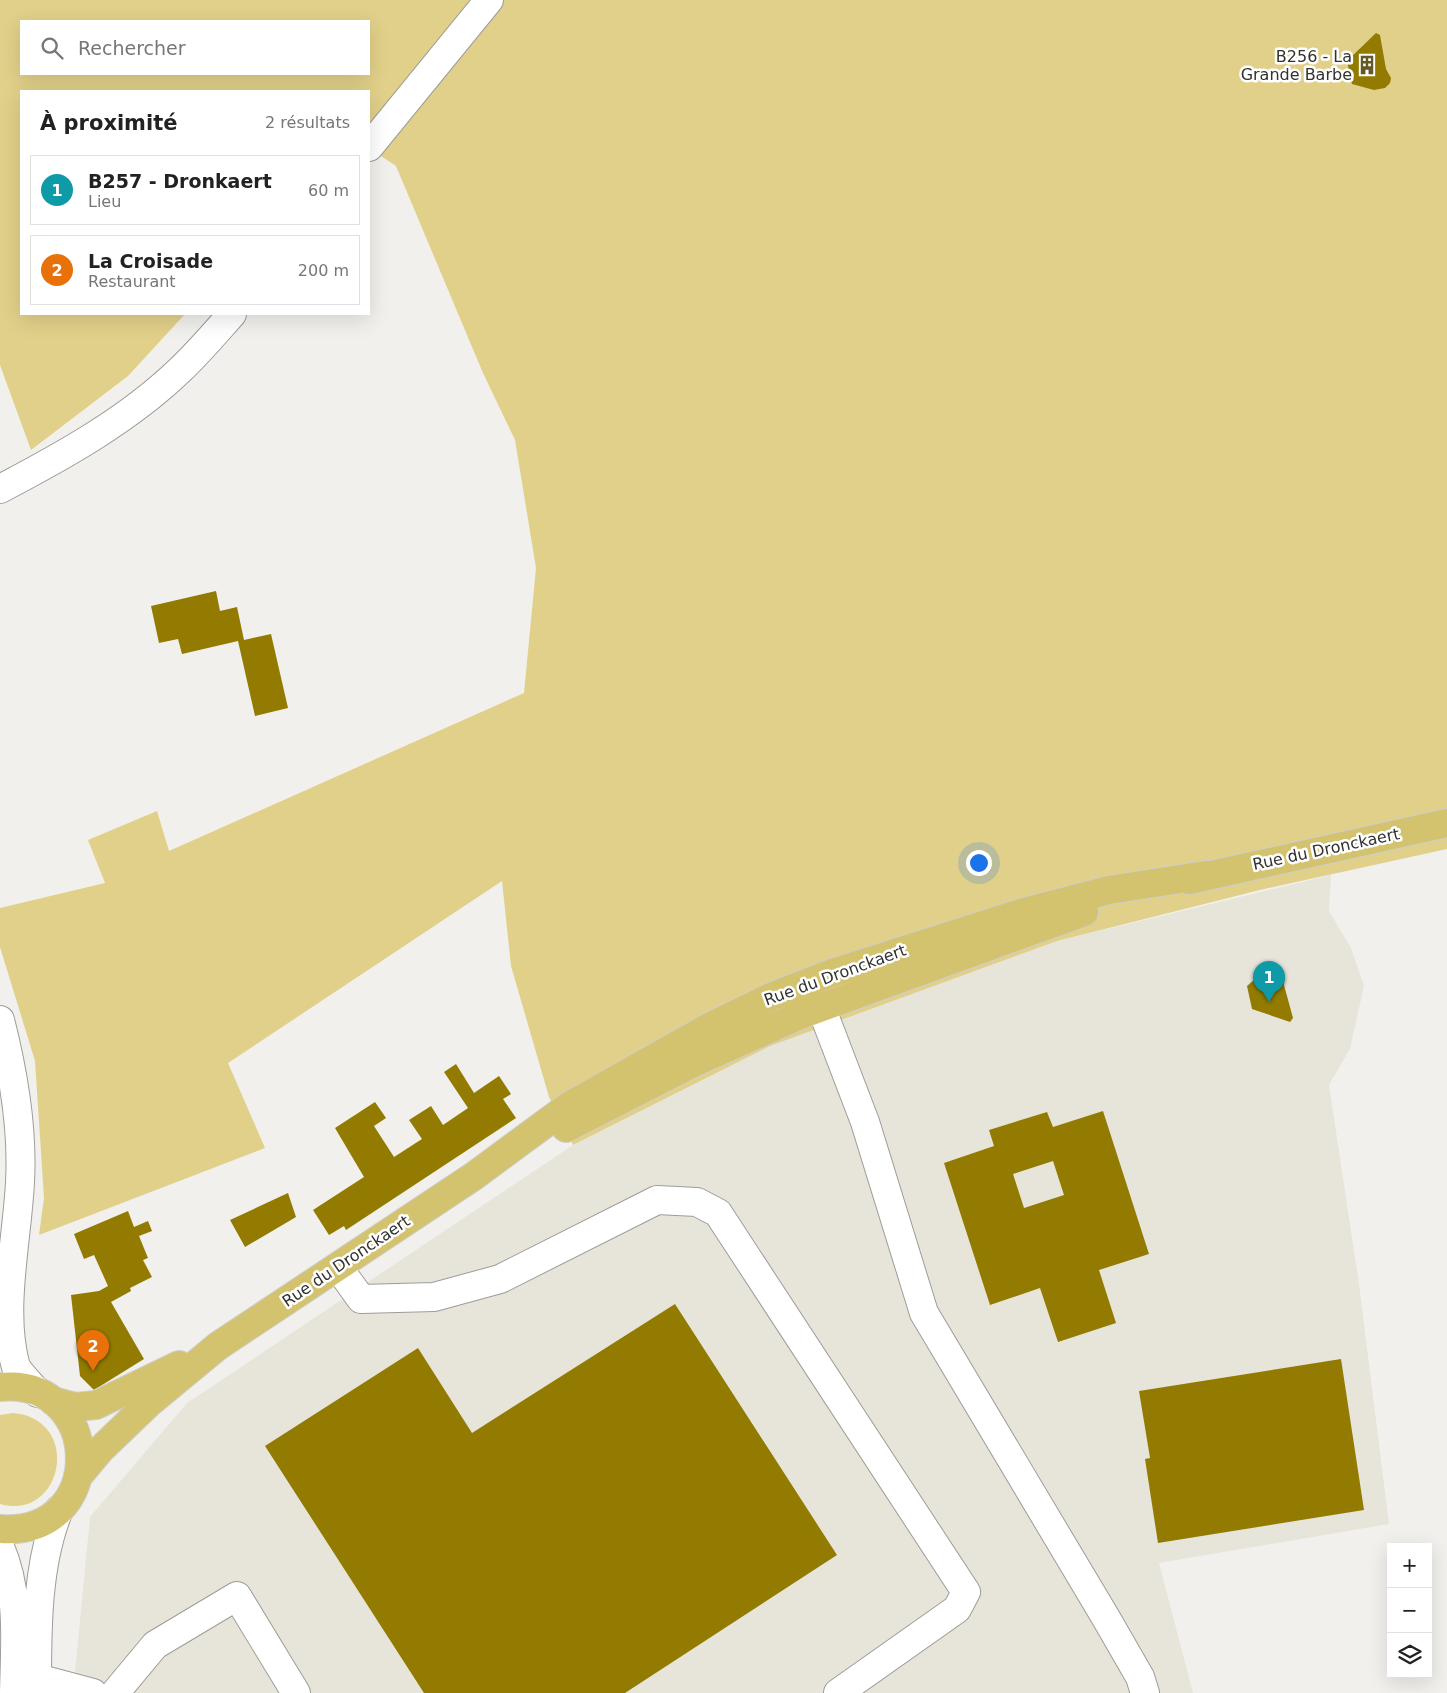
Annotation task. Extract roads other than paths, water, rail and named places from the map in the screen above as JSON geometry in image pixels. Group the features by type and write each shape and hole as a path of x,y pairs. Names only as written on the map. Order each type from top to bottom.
{"main road":[{"name":"Rue du Dronckaert","path":"218,1346 474,1176 542,1125 598,1089 711,1026 797,986 864,962 1060,902 1109,890 1206,875 1447,823"},
{"name":"Rue du Dronckaert","path":"474,1176 692,1063 821,1007 1096,908 1206,875"},
{"path":"0,1387 22,1388 75,1407 96,1405 218,1346"},
{"path":"79,1475 100,1450 142,1410 218,1346"},
{"path":"0,1530 31,1527 46,1520 59,1510 74,1490 79,1475 81,1458 77,1434 65,1413 45,1397"}],"street":[{"path":"370,147 488,0"},
{"path":"0,489 102,431 155,392 180,371 231,315"},
{"path":"821,1007 865,1122 924,1313 1106,1618 1140,1677 1144,1693"},
{"path":"0,1020 9,1064 21,1158 20,1184 8,1222 1,1294 3,1331 10,1355 17,1368 45,1397"},
{"path":"338,1266 361,1299 434,1298 500,1279 657,1200 697,1202 718,1213 966,1592 957,1609 838,1693"},
{"path":"59,1510 51,1534 40,1606 37,1686 93,1693"},
{"path":"0,1547 11,1579 14,1598 14,1693"},
{"path":"115,1693 155,1645 237,1596 296,1693"}],"place":[{"name":"B256 - La Grande Barbe","path":"1367,65"},
{"name":"B257 - Dronkaert","path":"1269,1002"},
{"name":"La Croisade","path":"93,1371"}]}
